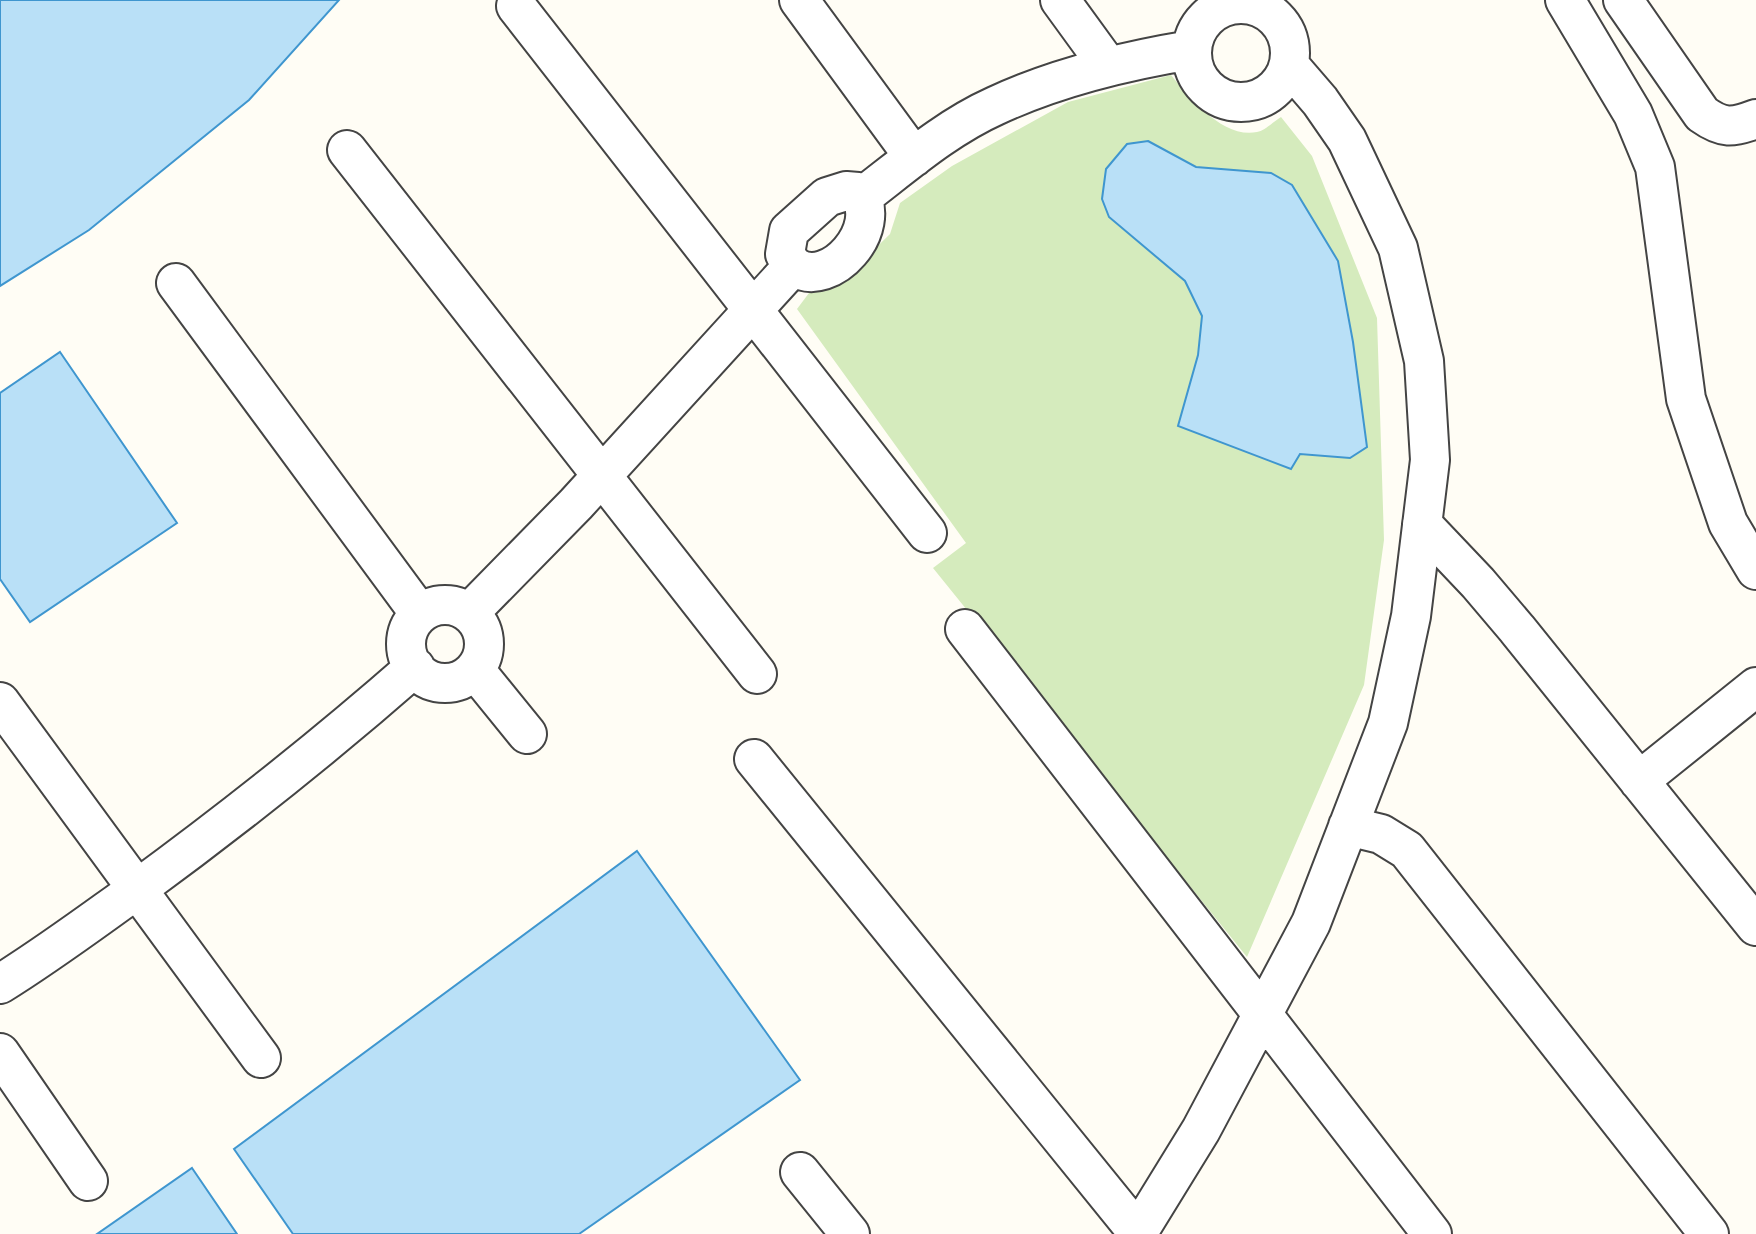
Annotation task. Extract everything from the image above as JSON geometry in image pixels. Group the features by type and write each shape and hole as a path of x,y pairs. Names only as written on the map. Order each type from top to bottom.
{"street":[{"path":"799,0 914,157"},
{"path":"1060,0 1108,66"},
{"path":"1565,0 1633,114 1655,167 1686,399 1728,523 1756,570"},
{"path":"1623,0 1702,114 1719,126 1741,124 1756,119"},
{"path":"1249,2 1276,18 1286,32 1290,48 1289,65 1283,80 1272,92 1257,100 1226,100 1211,92 1200,80 1193,66 1191,50 1195,34 1209,15 1231,4 1249,2"},
{"path":"516,6 927,533"},
{"path":"862,197 950,132 994,106 1061,80 1128,60 1191,50"},
{"path":"754,759 1138,1233 1201,1130 1311,923 1388,723 1411,616 1430,460 1423,361 1398,247 1348,140 1320,101 1289,65"},
{"path":"347,149 757,674"},
{"path":"846,191 858,192 866,204 865,227 851,251 828,270 804,271 793,266 785,254 789,231 827,197 846,191"},
{"path":"469,613 602,476 793,266"},
{"path":"176,283 421,614"},
{"path":"1422,524 1517,629 1756,926"},
{"path":"445,604 458,607 478,622 484,647 475,670 453,682 441,682 429,679 415,667 407,649 407,635 412,623 421,614 432,607 445,604"},
{"path":"965,629 1432,1234"},
{"path":"0,984 37,961 235,818 415,667"},
{"path":"475,670 527,734"},
{"path":"1639,781 1756,687"},
{"path":"0,702 261,1058"},
{"path":"1348,826 1381,834 1407,849 1709,1234"},
{"path":"0,1053 88,1181"},
{"path":"800,1171 850,1234"}],"green space":[{"path":"1171,75 1208,115 1232,129 1244,133 1257,132 1281,117 1312,156 1377,318 1384,540 1364,685 1247,957 933,568 966,543 797,309 809,293 844,279 890,234 900,203 952,166 1068,102"}],"water":[{"path":"0,0 339,0 249,100 89,230 0,286"},
{"path":"1148,141 1196,167 1271,173 1292,185 1338,261 1353,342 1367,447 1350,458 1300,454 1291,469 1178,426 1198,355 1202,316 1185,281 1109,217 1102,199 1106,169 1127,144"},
{"path":"60,352 177,523 30,622 0,579 0,393"},
{"path":"637,851 800,1080 579,1234 293,1234 234,1149"},
{"path":"192,1168 237,1234 97,1234"}]}
